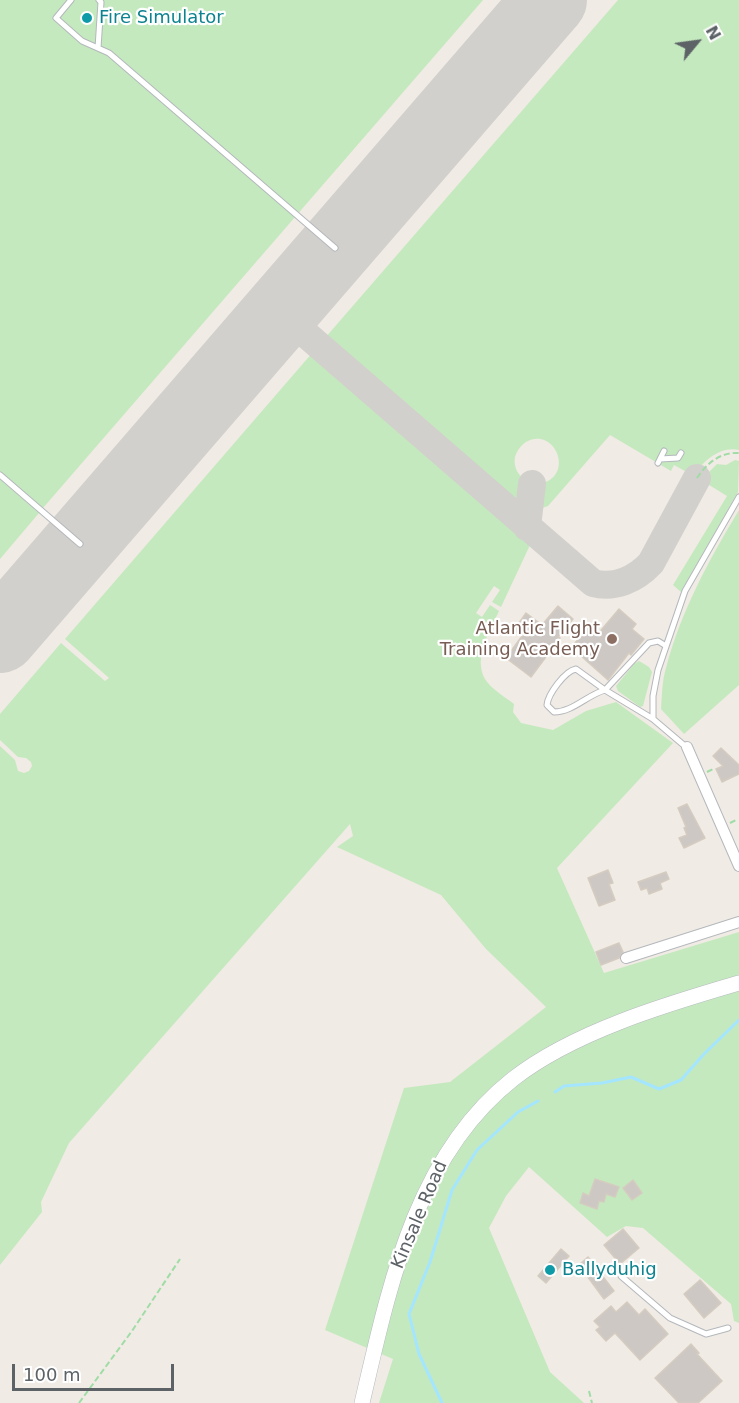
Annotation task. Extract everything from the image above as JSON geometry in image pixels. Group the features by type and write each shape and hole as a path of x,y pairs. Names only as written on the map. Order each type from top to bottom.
{"main road":[{"name":"Kinsale Road","path":"362,1403 382,1319 404,1243 440,1162 474,1117 513,1079 574,1042 668,1005 739,983"}],"street":[{"path":"687,747 739,866"},
{"path":"626,958 739,922"}],"lane":[{"path":"71,0 56,18 82,42 109,53 335,248"},
{"path":"98,48 101,2 99,0"},
{"path":"664,451 659,461 678,458 681,453"},
{"path":"0,475 80,544"},
{"path":"653,719 653,696 658,670 685,591 739,497"},
{"path":"666,646 658,641 649,644 605,690 597,692 567,710 554,712 547,705 548,699 568,672 576,669 605,690 653,719 687,747"},
{"path":"621,1275 670,1318 706,1334 728,1328"}],"path":[{"path":"697,478 713,460 729,453 739,453"},
{"path":"79,1403 132,1331 180,1259"},
{"path":"589,1391 592,1403"}],"green space":[{"path":"0,0 483,0 43,508 0,471"},
{"path":"618,0 739,0 739,450 725,450 713,456 694,476 674,465 671,471 610,435 548,506 534,511 538,484 550,480 557,473 558,454 553,446 546,441 536,439 526,442 518,451 515,457 516,468 527,482 524,509 518,508 325,338"},
{"path":"313,352 531,543 501,607 492,602 500,590 494,586 476,613 482,617 490,605 499,611 484,644 482,671 490,686 514,704 513,712 521,723 553,730 586,711 616,702 673,743 557,868 604,973 739,932 739,1323 734,1321 731,1304 643,1228 626,1226 607,1237 529,1167 506,1196 489,1228 550,1372 584,1403 379,1403 393,1359 325,1330 404,1088 450,1082 546,1007 486,949 441,895 337,847 353,836 350,824 69,1143 41,1202 42,1212 0,1265 0,746 15,760 18,771 24,773 32,766 31,762 26,758 18,757 0,740 0,714 61,643 105,681 109,678 65,639"},
{"path":"735,460 739,461 738,492 681,592 673,585 727,496 701,480 717,464 726,465"},
{"path":"0,479 39,513 0,559"},
{"path":"739,510 739,685 684,734 661,709 665,673 672,647 688,606"},
{"path":"639,661 649,667 652,672 643,706 640,707 618,691 616,686"}],"building":[{"path":"558,606 573,619 531,677 506,658 522,636 514,630 526,613 542,625"},
{"path":"619,609 636,624 632,629 644,639 631,655 629,653 608,680 580,655 582,652 573,645 589,627 597,635"},
{"path":"721,748 739,765 739,774 722,782 716,769 723,766 713,756"},
{"path":"687,804 705,838 684,848 679,838 687,835 684,828 686,827 678,808"},
{"path":"608,870 613,883 609,884 615,900 599,906 588,878"},
{"path":"666,872 669,879 660,883 662,889 649,894 647,888 641,890 638,882"},
{"path":"619,943 623,952 619,958 601,965 596,952"},
{"path":"595,1179 619,1187 615,1197 606,1194 604,1202 599,1201 597,1209 580,1203 583,1193 589,1196"},
{"path":"633,1180 642,1193 632,1200 623,1188"},
{"path":"623,1229 639,1248 620,1264 604,1245"},
{"name":"Ballyduhig","path":"561,1249 569,1256 546,1283 538,1276"},
{"path":"588,1257 614,1291 604,1299 579,1265"},
{"path":"700,1280 721,1303 704,1318 684,1294"},
{"path":"627,1302 639,1315 645,1309 668,1334 640,1360 615,1333 606,1341 596,1330 600,1327 594,1321 611,1306 616,1312"},
{"path":"691,1344 699,1353 697,1354 722,1381 698,1403 679,1403 655,1378"}],"waterway":[{"path":"555,1092 564,1086 602,1083 631,1077 659,1089 681,1080 739,1020"},
{"path":"442,1403 419,1354 409,1314 430,1262 452,1190 477,1150 518,1112 538,1101"}],"taxiway":[{"path":"299,291 297,311 301,330"},
{"path":"262,333 281,327 301,330 593,583 617,584 639,574 651,563 697,478"},
{"path":"527,527 532,484"}],"runway":[{"path":"0,636 550,0"}],"place":[{"name":"Fire Simulator","path":"87,18"},
{"name":"Atlantic Flight Training Academy","path":"612,639"},
{"name":"Ballyduhig","path":"550,1270"}]}
